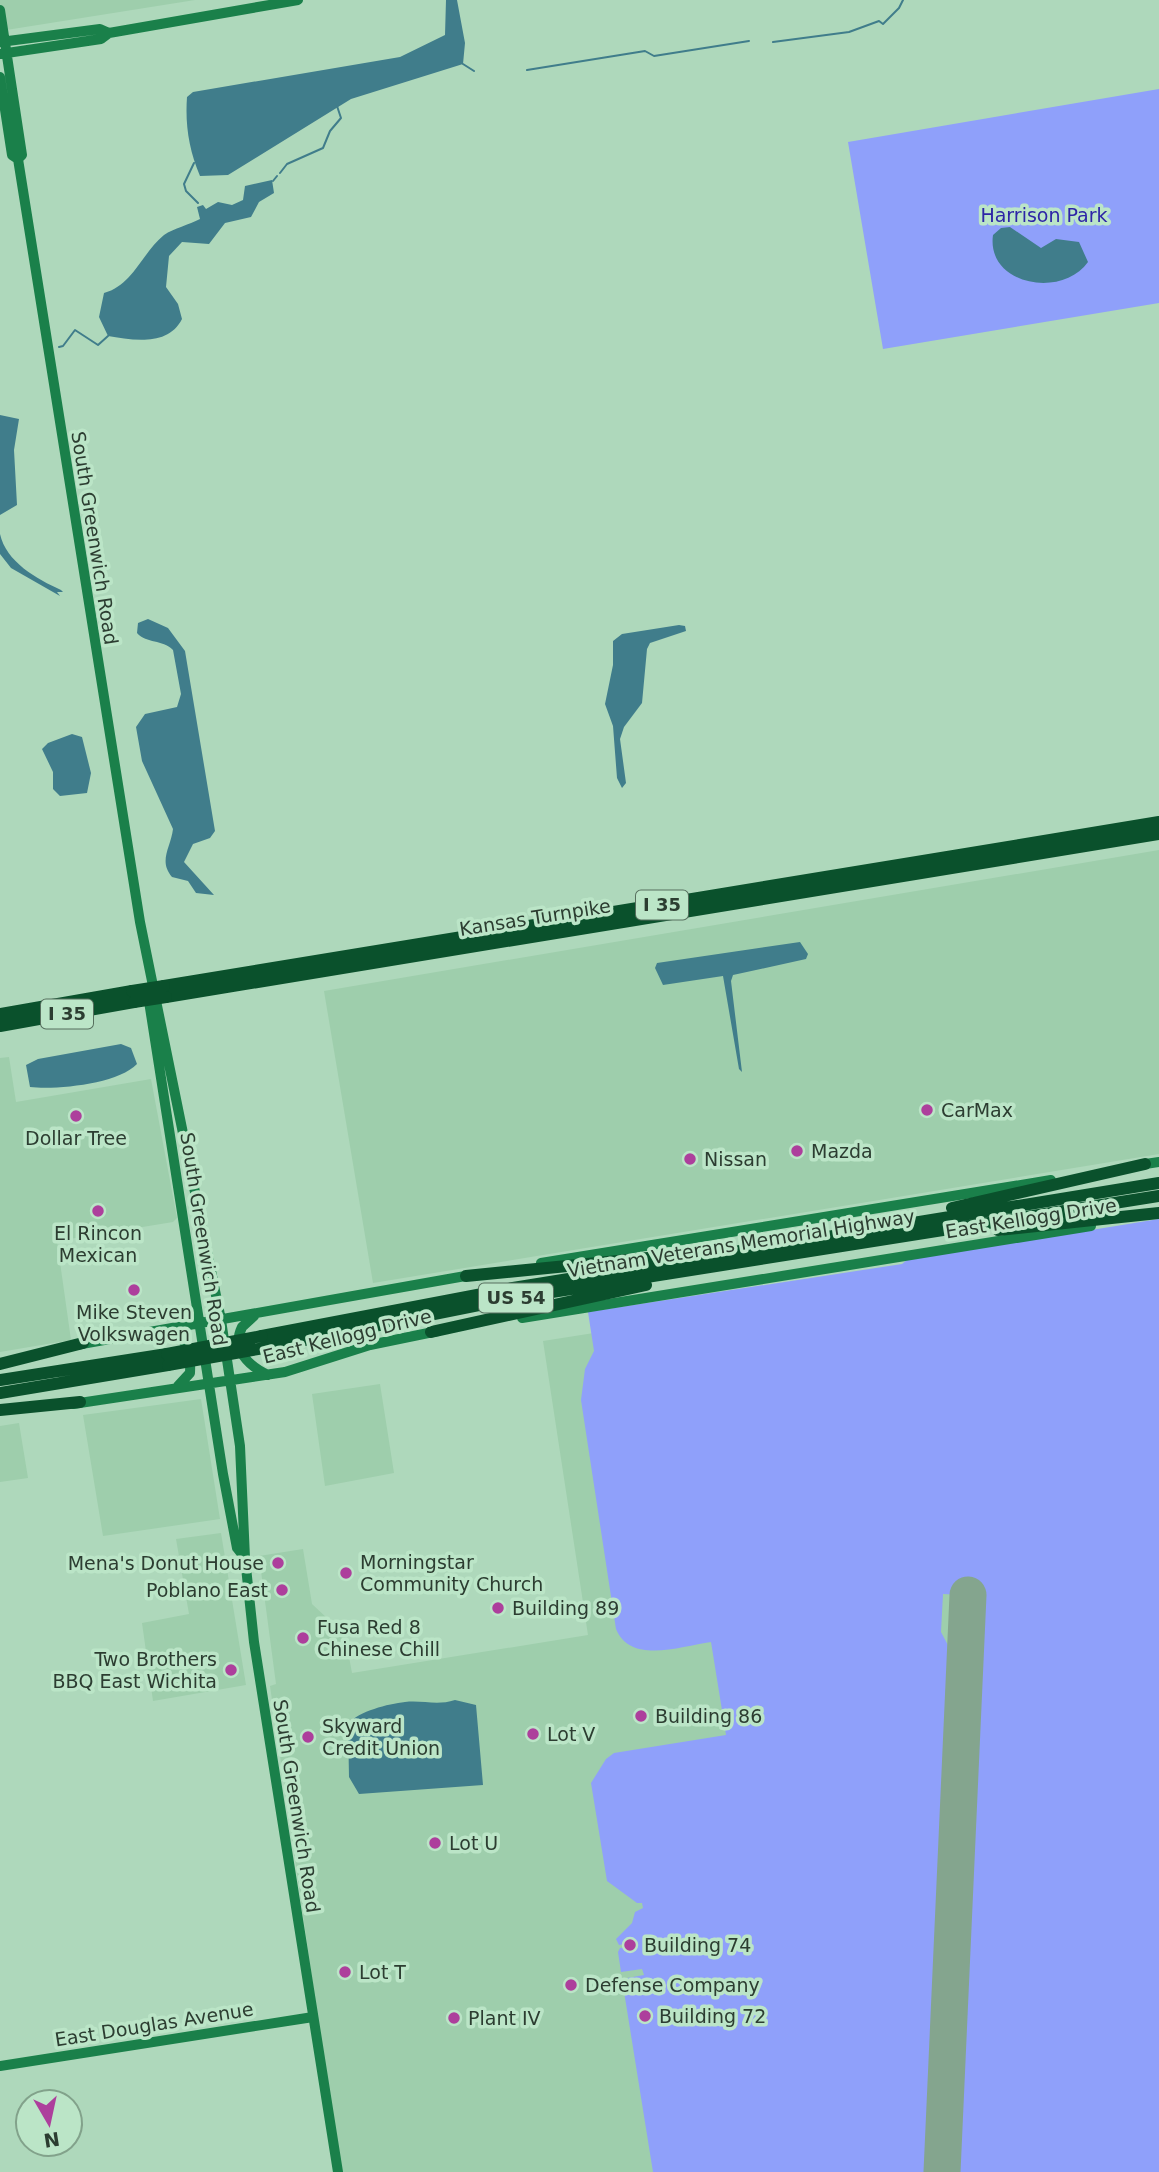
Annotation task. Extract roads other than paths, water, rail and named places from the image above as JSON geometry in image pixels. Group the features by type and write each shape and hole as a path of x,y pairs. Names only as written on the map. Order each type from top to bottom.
{"highway":[{"name":"Kansas Turnpike","path":"165,992 1159,822"},
{"name":"Kansas Turnpike","path":"0,1014 133,997 1159,834"},
{"name":"Kansas Turnpike","path":"0,1026 133,997"},
{"path":"832,1235 1145,1164"},
{"name":"Vietnam Veterans Memorial Highway","path":"0,1393 168,1359 769,1252 832,1235 1159,1183"},
{"name":"Vietnam Veterans Memorial Highway","path":"769,1252 841,1247 1159,1196"},
{"path":"841,1247 1159,1214"},
{"path":"466,1276 769,1252"},
{"path":"431,1332 769,1252"},
{"path":"0,1364 83,1343"},
{"name":"Vietnam Veterans Memorial Highway","path":"0,1380 168,1359"},
{"path":"0,1410 80,1402"}],"main road":[{"path":"4,53 101,39 109,33 298,0"},
{"name":"South Greenwich Road","path":"0,10 2,41 22,155 18,159"},
{"path":"2,41 100,29 109,33"},
{"name":"South Greenwich Road","path":"0,77 12,155 18,159 140,922 153,1038 209,1384 237,1548 245,1558"},
{"name":"South Greenwich Road","path":"140,922 221,1320 243,1483 245,1558 254,1642 338,2172"},
{"name":"East Kellogg Drive","path":"0,1357 466,1276 1159,1162"},
{"name":"East Kellogg Drive","path":"0,1416 268,1375 303,1367 370,1345 431,1332 1159,1214"},
{"path":"258,1314 242,1327 239,1346 248,1363 268,1375"},
{"path":"163,1330 181,1337 189,1356 188,1378 171,1389"},
{"name":"East Douglas Avenue","path":"0,2066 313,2017"}],"waterway":[{"path":"773,42 849,32 879,21 883,24 903,0"},
{"path":"527,70 645,51 654,56 749,41"},
{"path":"463,64 474,71"},
{"path":"280,173 287,164 323,148 330,131 341,118 337,106"},
{"path":"194,163 184,184 186,191 198,203"},
{"path":"273,181 277,176"},
{"path":"59,347 63,346 75,330 98,345 108,336"}],"place":[{"name":"CarMax","path":"927,1110"},
{"name":"Dollar Tree","path":"76,1116"},
{"name":"Mazda","path":"797,1151"},
{"name":"Nissan","path":"690,1159"},
{"name":"El Rincon Mexican","path":"98,1211"},
{"name":"Mike Steven Volkswagen","path":"134,1290"},
{"name":"Mena's Donut House","path":"278,1563"},
{"name":"Morningstar Community Church","path":"346,1573"},
{"name":"Poblano East","path":"282,1590"},
{"name":"Building 89","path":"498,1608"},
{"name":"Fusa Red 8 Chinese Chill","path":"303,1638"},
{"name":"Two Brothers BBQ East Wichita","path":"231,1670"},
{"name":"Building 86","path":"641,1716"},
{"name":"Lot V","path":"533,1734"},
{"name":"Skyward Credit Union","path":"308,1737"},
{"name":"Lot U","path":"435,1843"},
{"name":"Building 74","path":"630,1945"},
{"name":"Lot T","path":"345,1972"},
{"name":"Defense Company","path":"571,1985"},
{"name":"Building 72","path":"645,2016"},
{"name":"Plant IV","path":"454,2018"}],"park label":[{"name":"Harrison Park","path":"1044,215"}]}
